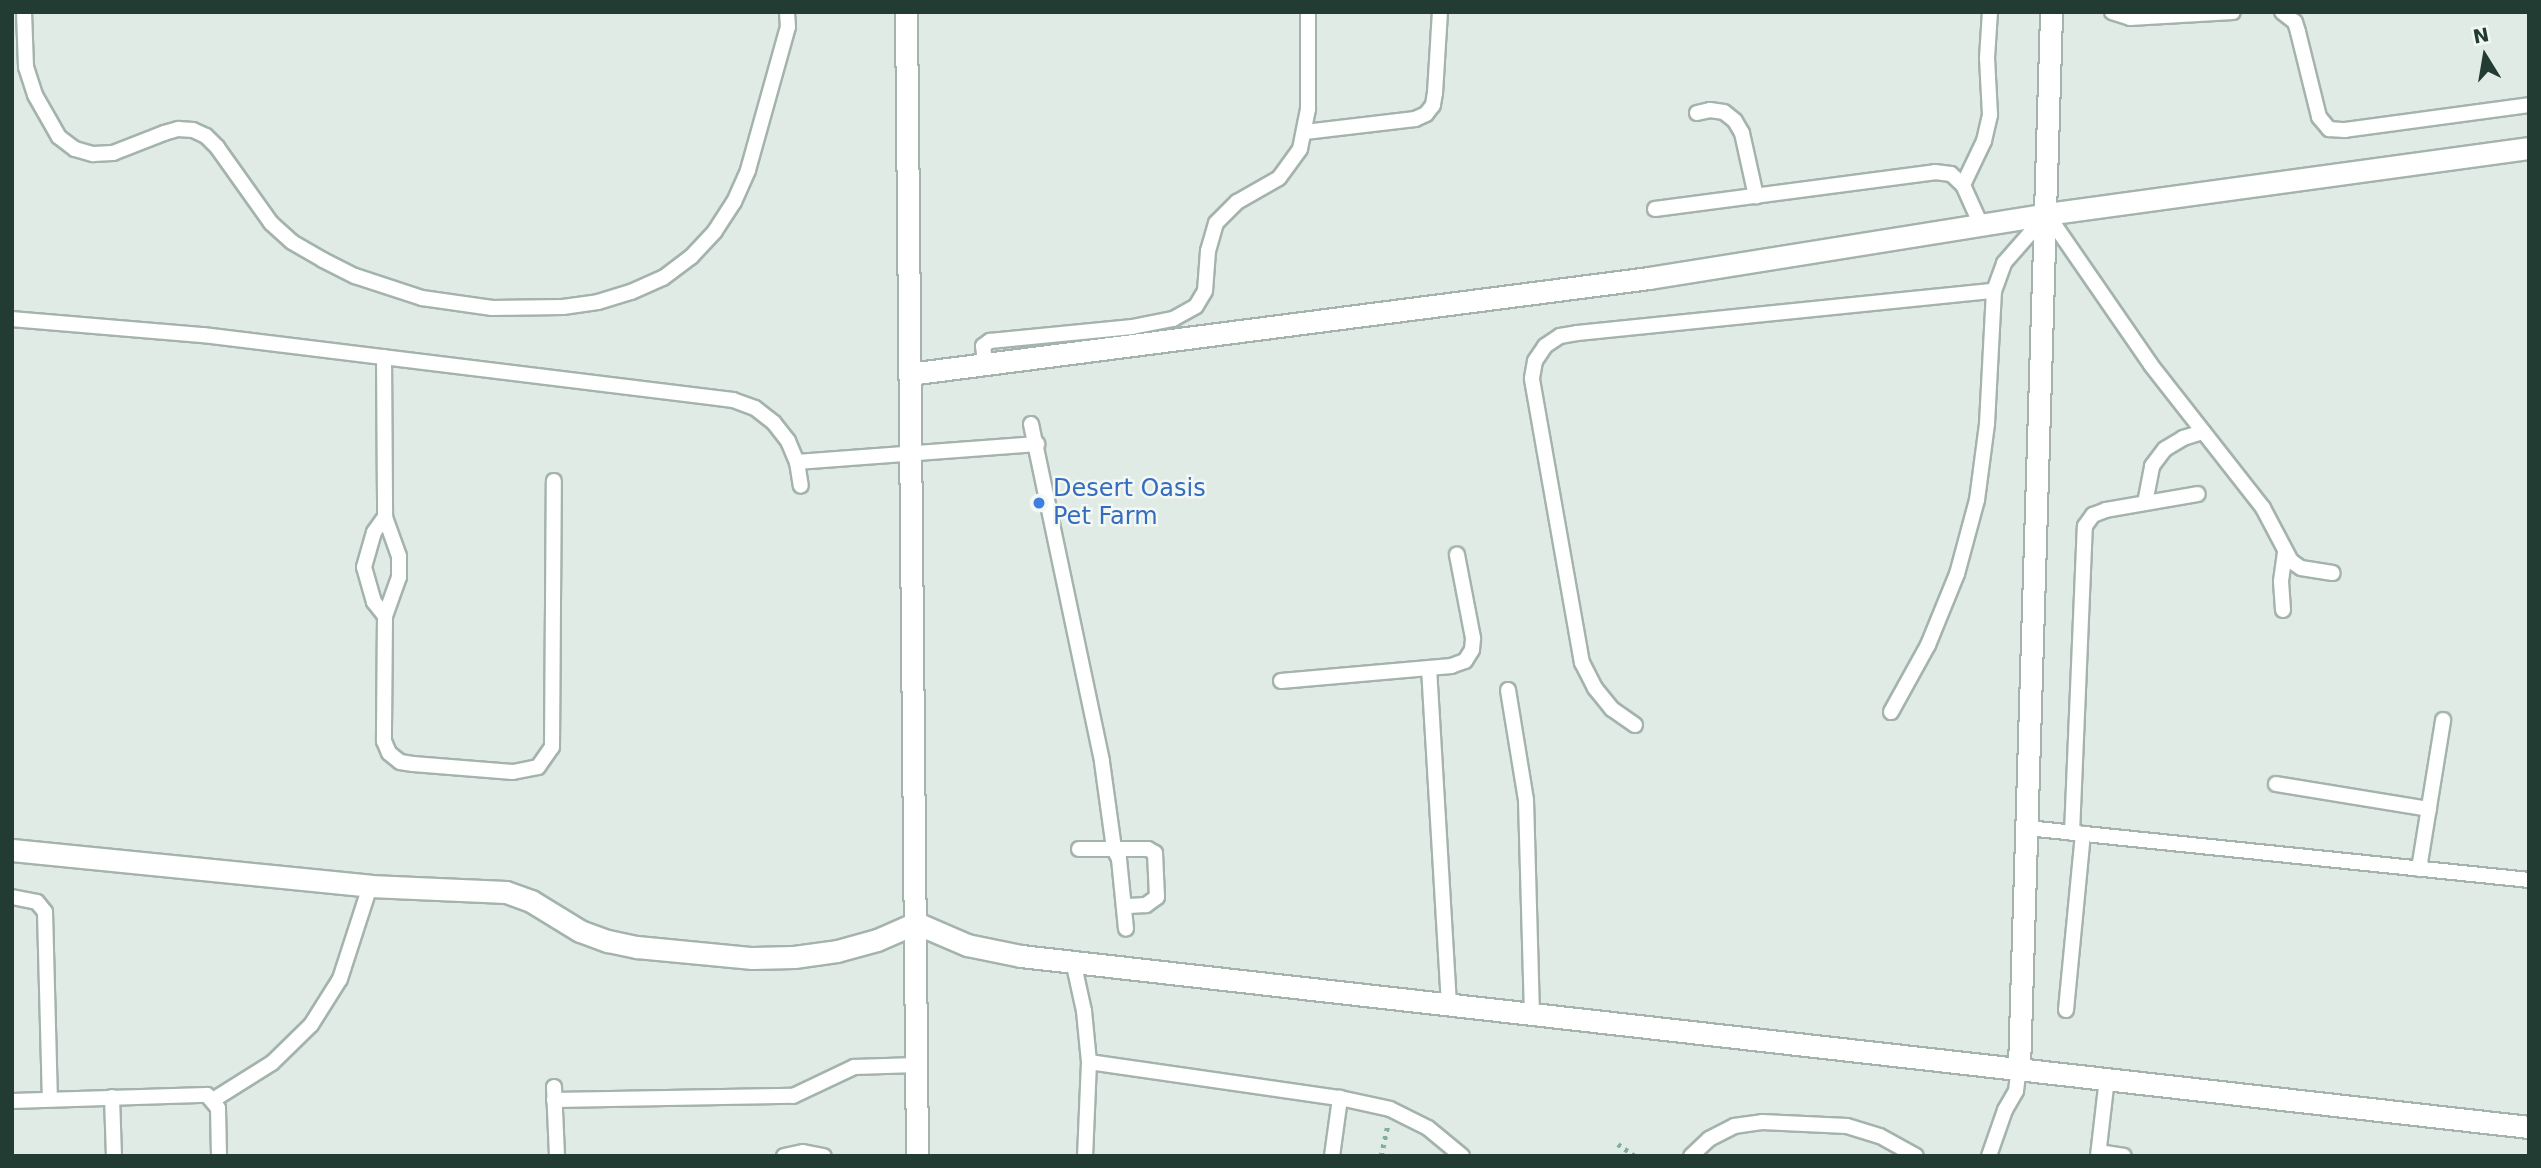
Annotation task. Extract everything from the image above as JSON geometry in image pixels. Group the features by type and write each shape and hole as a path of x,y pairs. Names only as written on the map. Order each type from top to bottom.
{"street":[{"path":"906,12 917,1156"},
{"path":"2019,1068 2047,214 2051,12"},
{"path":"909,374 1624,281 2047,214 2529,148"},
{"path":"12,850 370,886 506,892 531,901 580,931 608,942 752,958 794,957 836,951 877,940 916,923 967,945 1073,961 2529,1127"}],"lane":[{"path":"24,12 26,68 35,95 59,136 75,149 93,154 113,153 164,133 178,129 193,130 206,136 217,147 255,204 292,242 355,276 388,288 422,298 492,308 563,307 598,302 663,278 691,257 721,222 748,170 782,53 788,27 788,12"},
{"path":"985,364 983,346 990,341 1132,327 1188,313 1205,291 1208,251 1216,223 1237,202 1279,178 1296,157 1305,132 1308,12"},
{"path":"1305,132 1415,119 1426,114 1433,105 1435,93 1440,12"},
{"path":"1963,185 1984,141 1990,115 1987,58 1990,12"},
{"path":"2112,12 2139,18 2233,12"},
{"path":"2282,12 2295,22 2319,117 2329,129 2345,131 2529,106"},
{"path":"1696,113 1710,110 1724,112 1735,121 1742,133 1756,196"},
{"path":"1655,209 1935,172 1951,174 1963,185 1981,225"},
{"path":"1891,712 1928,645 1957,574 1977,500 1987,424 1994,291 2004,263 2047,214 2151,365 2263,508 2291,561 2301,568 2333,573"},
{"path":"1635,725 1612,709 1595,688 1582,663 1532,378 1535,361 1545,346 1560,336 1577,333 1994,291"},
{"path":"12,319 203,335 733,400 755,408 774,423 788,441 797,462 801,486"},
{"path":"384,357 385,517 394,536 399,566 394,597 385,616 384,741 389,753 400,762 513,772 538,767 552,747 554,481"},
{"path":"1031,424 1102,762 1114,849 1119,859 1126,929"},
{"path":"2145,503 2152,466 2165,449 2203,432"},
{"path":"797,462 1037,444"},
{"path":"2066,1010 2078,834 2085,526 2093,515 2106,510 2198,494"},
{"path":"385,517 374,532 364,567 374,602 385,616"},
{"path":"2283,610 2281,580 2285,551"},
{"path":"1281,681 1451,666 1465,661 1472,650 1473,638 1457,555"},
{"path":"1429,668 1449,1003"},
{"path":"1508,690 1526,800 1532,1013"},
{"path":"2419,869 2443,720"},
{"path":"2276,784 2429,809"},
{"path":"2027,828 2529,880"},
{"path":"1079,849 1148,849 1157,856 1157,897 1146,905 1124,906"},
{"path":"213,1100 272,1063 311,1025 340,979 370,886"},
{"path":"12,897 37,902 45,912 50,1099"},
{"path":"1073,961 1084,1011 1089,1062 1085,1156"},
{"path":"1089,1062 1340,1098 1390,1109 1429,1128 1461,1156"},
{"path":"557,1156 554,1094 793,1096 854,1067 917,1065"},
{"path":"1989,1156 2005,1110 2016,1091 2019,1068"},
{"path":"2107,1078 2099,1154 2124,1156"},
{"path":"12,1101 198,1094 213,1100 218,1108 219,1156"},
{"path":"112,1097 114,1156"},
{"path":"1332,1156 1340,1098"},
{"path":"1691,1156 1709,1139 1734,1126 1762,1122 1847,1126 1880,1136 1916,1156"},
{"path":"784,1156 803,1152 824,1156"}],"path":[{"path":"1381,1156 1390,1109"},
{"path":"1618,1144 1635,1156"}],"place":[{"name":"Desert Oasis Pet Farm","path":"1039,503"}]}
